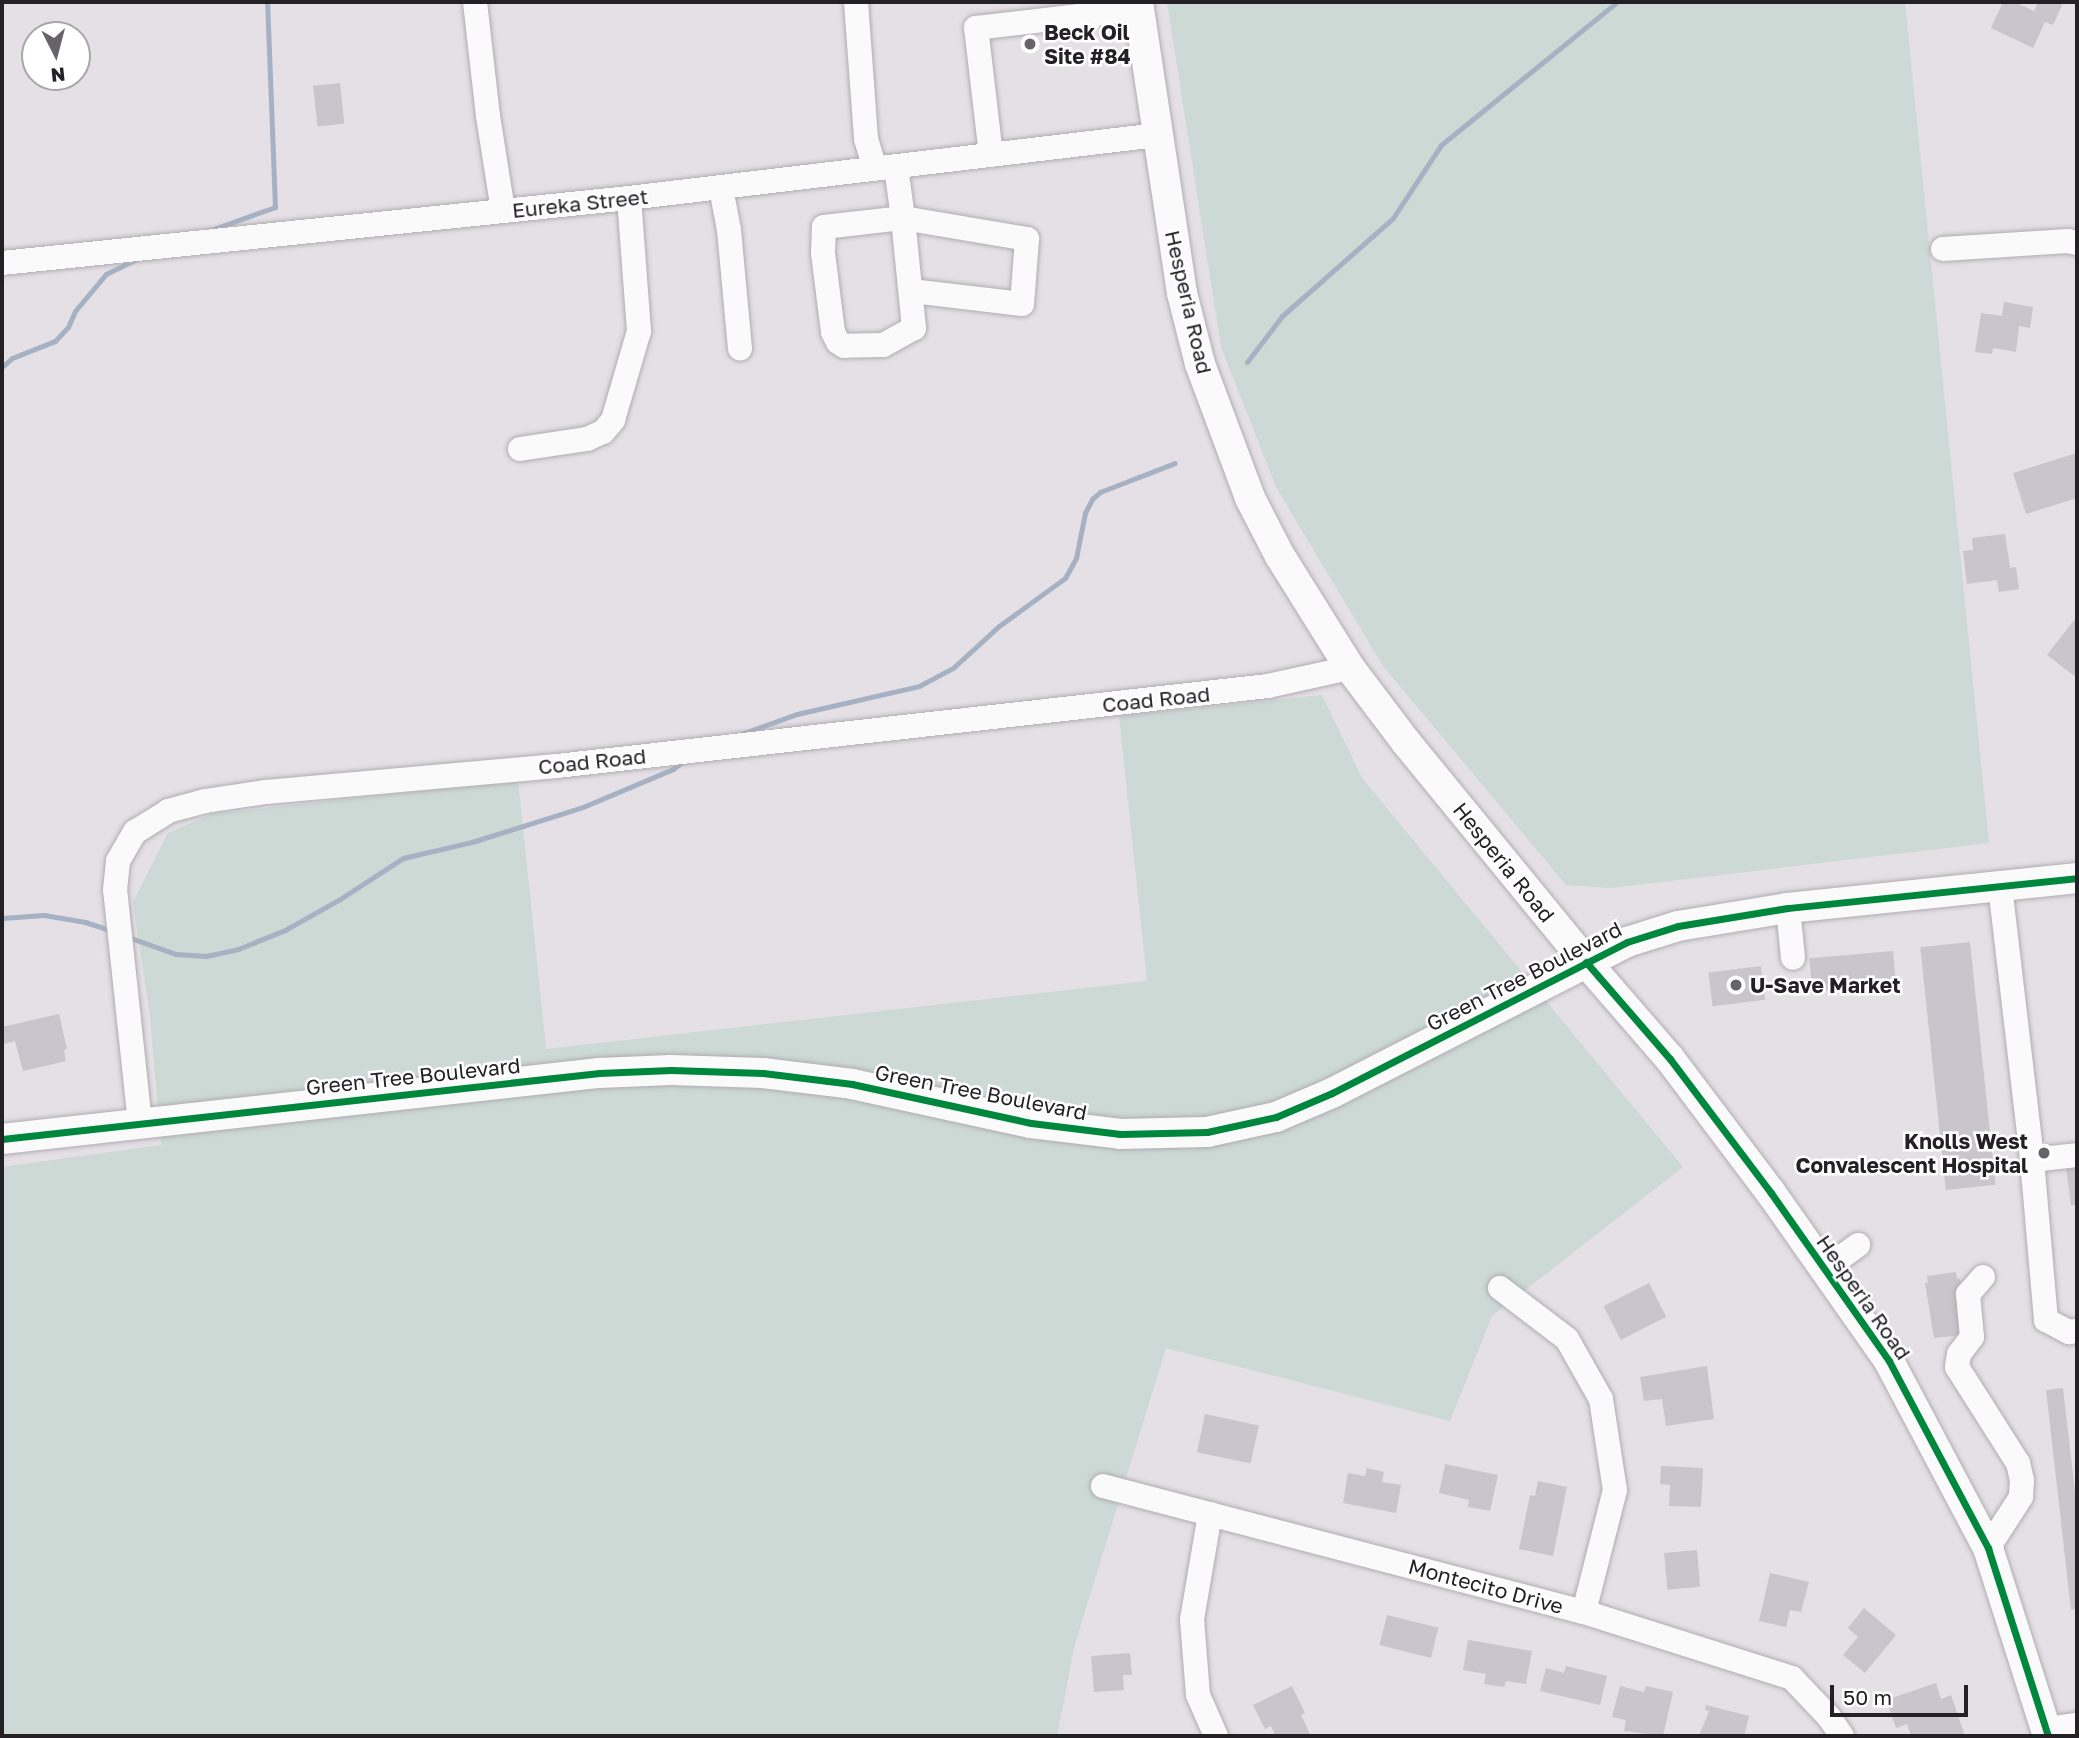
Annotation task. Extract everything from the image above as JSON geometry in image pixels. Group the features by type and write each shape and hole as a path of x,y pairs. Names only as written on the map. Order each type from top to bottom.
{"main road":[{"name":"Hesperia Road","path":"1138,5 1182,293 1200,365 1250,498 1280,556 1350,668 1406,742 1586,962 1670,1059 1825,1269 1889,1361 1988,1548 2048,1733"},
{"name":"Green Tree Boulevard","path":"2,1139 599,1073 671,1070 763,1073 852,1084 1031,1123 1120,1134 1207,1132 1276,1117 1332,1093 1627,942 1678,926 1788,908 2077,878"}],"street":[{"path":"475,2 503,211"},
{"path":"856,2 866,139 885,168 903,218 914,328 901,338 883,345 857,347 838,342 828,292 822,230 830,226 903,218 1027,239 1022,304 911,291"},
{"path":"991,155 976,28 1138,5"},
{"name":"Eureka Street","path":"2,263 721,188 1157,135"},
{"path":"721,188 729,230 740,348"},
{"path":"520,449 587,439 603,432 612,420 639,331 629,198"},
{"path":"1943,249 2068,241 2077,243"},
{"name":"Coad Road","path":"141,1123 115,890 118,861 135,832 168,811 205,801 266,792 557,766 1268,686 1350,668"},
{"path":"2000,886 2032,1160 2046,1320 2069,1332 2077,1331"},
{"path":"1788,908 1793,958"},
{"path":"2032,1160 2077,1155"},
{"path":"1825,1269 1858,1245"},
{"path":"1983,1276 1968,1294 1972,1337 1956,1363 1961,1377 2018,1463 2022,1481 2021,1497 1988,1548"},
{"path":"1500,1288 1567,1339 1601,1399 1615,1490 1584,1612"},
{"name":"Montecito Drive","path":"1103,1486 1584,1612 1792,1678 1829,1717 1842,1736"},
{"path":"1210,1514 1192,1619 1198,1695 1216,1736"},
{"path":"2048,1733 2077,1725"}],"shaded area":[{"path":"1167,2 1905,2 1989,843 1611,888 1566,885 1383,666 1276,487 1221,347"},
{"path":"1322,695 1362,778 1683,1167 1492,1316 1450,1421 1166,1348 1075,1644 1057,1736 2,1736 2,1167 161,1145 150,1017 133,902 168,833 212,814 518,780 546,1049 1147,981 1119,716"}],"building":[{"path":"2003,2 2014,2 2034,11 2038,2 2063,3 2053,25 2045,22 2033,48 1991,28"},
{"path":"340,83 344,124 317,127 313,86"},
{"path":"2004,302 2033,307 2030,328 2019,326 2016,352 1993,348 1992,354 1975,352 1981,313 2002,316"},
{"path":"2077,453 2077,498 2026,514 2013,473"},
{"path":"2005,534 2010,568 2016,567 2019,589 1999,592 1997,580 1967,584 1963,551 1973,550 1972,538"},
{"path":"2077,616 2077,678 2047,655"},
{"path":"1970,942 1996,1185 1946,1190 1920,947"},
{"path":"1893,951 1896,984 1812,991 1809,958"},
{"name":"U-Save Market","path":"1761,966 1765,1000 1713,1006 1708,972"},
{"path":"59,1014 67,1049 64,1050 66,1061 23,1071 15,1041 4,1044 2,1027"},
{"path":"2077,1166 2077,1205 2071,1205 2066,1168"},
{"path":"1956,1272 1957,1279 1960,1279 1965,1315 1963,1335 1934,1338 1925,1283 1928,1283 1927,1276"},
{"path":"1649,1283 1666,1317 1621,1340 1604,1306"},
{"path":"1707,1366 1714,1419 1666,1426 1662,1399 1644,1401 1640,1377"},
{"path":"2063,1388 2077,1509 2077,1609 2071,1610 2046,1390"},
{"path":"1205,1414 1259,1425 1251,1464 1197,1452"},
{"path":"1445,1464 1498,1475 1490,1511 1468,1507 1469,1500 1439,1493"},
{"path":"1661,1466 1703,1468 1701,1507 1669,1506 1670,1485 1660,1484"},
{"path":"1367,1468 1384,1472 1382,1482 1401,1485 1396,1513 1343,1503 1348,1473 1365,1476"},
{"path":"1538,1481 1567,1487 1553,1556 1519,1549 1530,1495 1535,1496"},
{"path":"1697,1550 1700,1587 1667,1590 1664,1553"},
{"path":"1770,1573 1809,1582 1801,1612 1790,1610 1786,1627 1759,1621"},
{"path":"1864,1608 1896,1635 1865,1673 1843,1655 1858,1637 1848,1628"},
{"path":"1387,1615 1438,1628 1431,1658 1380,1645"},
{"path":"1468,1640 1532,1651 1526,1684 1506,1681 1504,1687 1484,1684 1486,1674 1463,1670"},
{"path":"1130,1653 1132,1675 1123,1675 1124,1690 1094,1692 1091,1656"},
{"path":"1566,1666 1607,1676 1600,1705 1540,1691 1546,1668 1564,1673"},
{"path":"1936,1683 1941,1699 1951,1695 1965,1736 1911,1736 1907,1724 1896,1728 1886,1700"},
{"path":"1292,1686 1305,1713 1301,1715 1311,1736 1276,1736 1271,1726 1265,1729 1253,1705"},
{"path":"1620,1686 1644,1692 1646,1686 1673,1692 1663,1736 1624,1731 1626,1720 1612,1717"},
{"path":"1706,1705 1749,1716 1744,1736 1699,1736 1709,1711 1705,1710"}],"waterway":[{"path":"208,231 275,207 267,2"},
{"path":"1247,362 1282,316 1393,218 1441,145 1617,2"},
{"path":"2,367 12,358 55,341 68,327 75,311 106,274 137,259"},
{"path":"741,734 797,714 919,686 953,668 999,626 1065,578 1076,558 1085,513 1092,499 1100,492 1175,463"},
{"path":"128,937 176,954 206,956 238,949 285,930 340,899 403,858 472,842 583,807 673,769 682,762"},
{"path":"2,918 44,915 85,922 112,931"}],"cycle path":[{"path":"2,1139 599,1073 671,1070 763,1073 852,1084 1031,1123 1120,1134 1207,1132 1276,1117 1332,1093 1627,942 1678,926 1788,908 2077,878"},
{"path":"1586,962 1670,1059 1771,1193 1889,1361 1988,1548 2048,1736"}],"place":[{"name":"Beck Oil Site #84","path":"1030,44"},
{"name":"U-Save Market","path":"1736,985"},
{"name":"Knolls West Convalescent Hospital","path":"2044,1153"}]}
